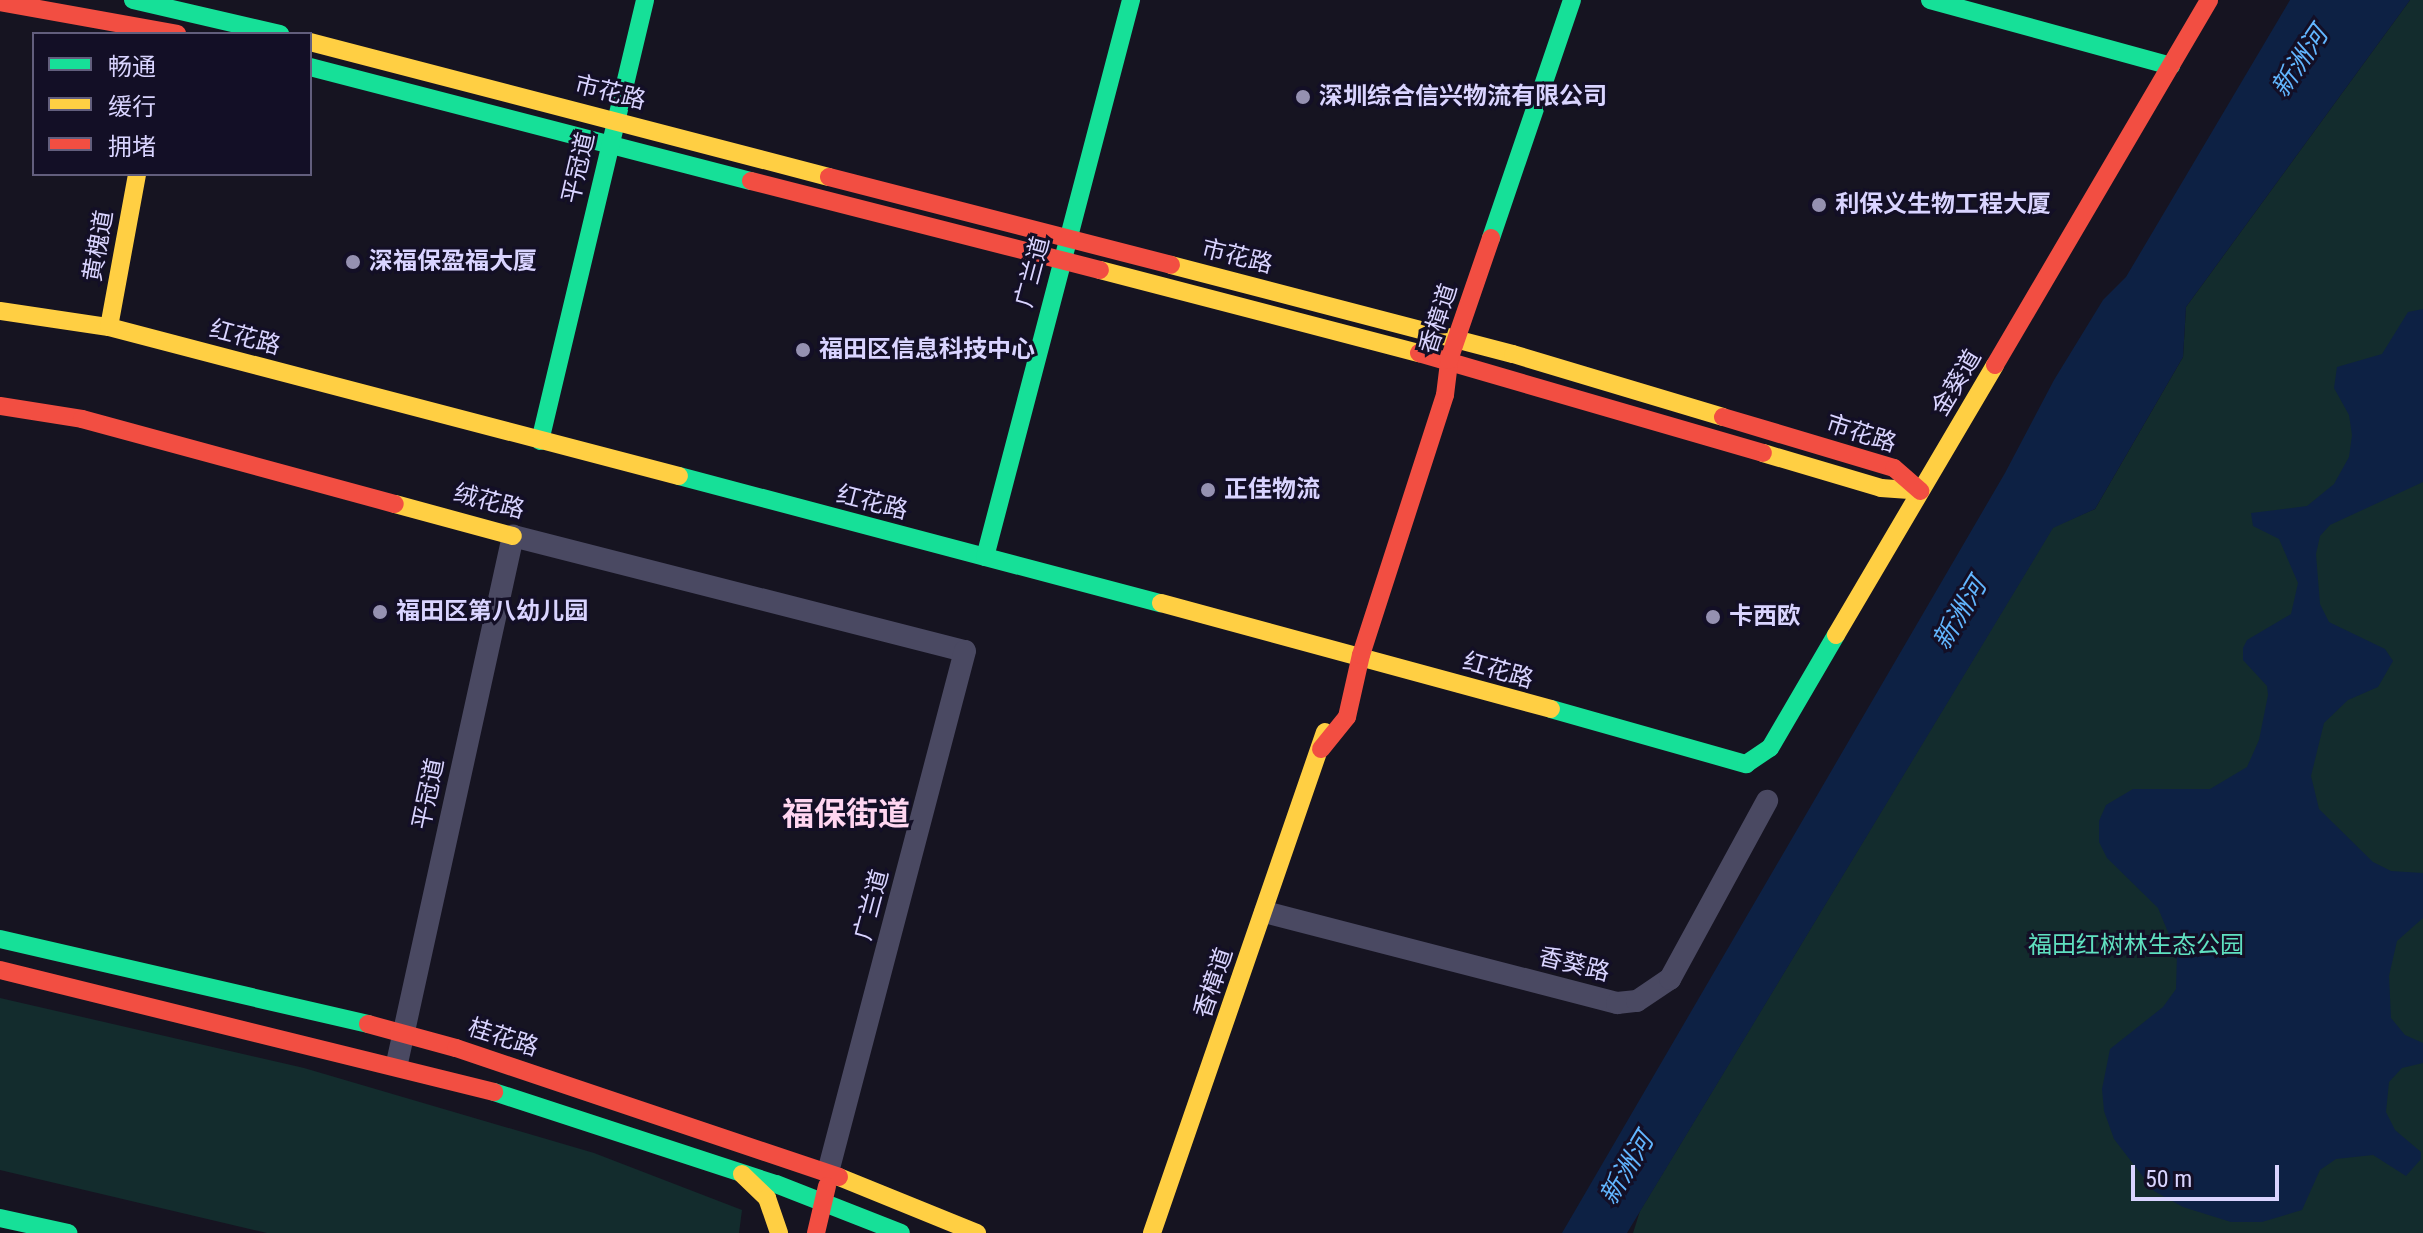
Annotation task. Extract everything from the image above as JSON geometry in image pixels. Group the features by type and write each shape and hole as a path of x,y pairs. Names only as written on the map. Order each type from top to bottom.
{"main road":[{"path":"133,0 169,4 273,32"},
{"name":"平冠道","path":"540,441 645,0"},
{"name":"广兰道","path":"985,557 1131,0"},
{"name":"香樟道","path":"1152,1233 1321,749 1344,672 1361,655 1445,395 1449,360 1572,0"},
{"path":"1930,0 2171,66"},
{"name":"金葵道","path":"1727,762 1746,764 1770,748 2209,0"},
{"path":"0,2 163,32"},
{"path":"168,32 169,4"},
{"name":"市花路","path":"312,43 1457,339 1894,468 1920,491"},
{"name":"市花路","path":"312,68 1449,360 1881,488 1920,491"},
{"name":"黄槐道","path":"109,327 137,176"},
{"name":"红花路","path":"0,311 109,327 1361,655 1727,762"},
{"name":"绒花路","path":"0,406 82,419 513,536"},
{"name":"桂花路","path":"0,939 404,1034 828,1172 977,1233"},
{"path":"0,970 397,1063 741,1172 899,1233"},
{"path":"741,1172 767,1198 779,1233"},
{"path":"792,1233 805,1195 828,1172"},
{"path":"816,1233 826,1203 828,1172"},
{"path":"0,1218 68,1233"},
{"path":"866,1233 899,1233"}],"street":[{"name":"绒花路","path":"513,536 965,651"},
{"name":"平冠道","path":"397,1063 513,536"},
{"name":"广兰道","path":"828,1172 965,651"},
{"name":"香葵路","path":"1265,912 1617,1003 1637,1001 1670,979 1767,801"}],"green space":[{"name":"福田红树林生态公园","path":"2410,0 2423,0 2423,1233 1633,1233 1640,1211 2053,527 2095,509 2183,357 2186,307"},
{"path":"0,998 304,1068 594,1153 742,1210 739,1233 267,1233 0,1170"}],"water":[{"name":"新洲河","path":"2290,0 2410,0 2186,307 2183,357 2095,509 2053,528 1627,1233 1562,1233 2005,473 2054,380 2103,300 2126,277"},
{"path":"2423,309 2423,482 2330,525 2320,536 2316,554 2320,604 2329,622 2385,649 2393,661 2378,687 2348,700 2324,723 2311,776 2319,809 2373,862 2391,871 2423,873 2423,918 2397,941 2389,976 2391,1018 2405,1035 2423,1043 2423,1063 2402,1068 2389,1082 2386,1112 2395,1130 2421,1152 2421,1159 2406,1176 2373,1155 2336,1159 2320,1170 2302,1210 2262,1222 2231,1222 2183,1207 2154,1191 2114,1139 2104,1111 2102,1089 2110,1049 2163,1007 2176,989 2177,954 2158,908 2107,858 2099,842 2099,821 2106,805 2133,789 2210,789 2247,767 2259,740 2268,695 2267,686 2243,660 2243,648 2247,640 2291,614 2298,583 2279,539 2253,526 2251,513 2307,506 2334,484 2349,457 2352,435 2349,415 2334,388 2337,367 2382,354 2408,312"}],"traffic: fast":[{"path":"133,0 271,32"},
{"path":"540,441 645,0"},
{"path":"985,557 1131,0"},
{"path":"1491,238 1572,0"},
{"path":"1930,0 2171,66"},
{"path":"312,68 751,181"},
{"path":"679,476 1161,603"},
{"path":"1551,709 1746,764 1770,748 1836,635"},
{"path":"0,939 368,1024"},
{"path":"494,1092 776,1184 901,1233"},
{"path":"0,1218 68,1233"}],"traffic: slow":[{"path":"312,43 829,177"},
{"path":"109,327 137,176"},
{"path":"1171,265 1513,354 1723,417"},
{"path":"1100,270 1419,353"},
{"path":"0,311 109,327 679,476"},
{"path":"1836,635 1995,365"},
{"path":"1763,453 1881,488 1920,491"},
{"path":"395,504 513,536"},
{"path":"1161,603 1551,709"},
{"path":"1152,1233 1325,732"},
{"path":"742,1174 767,1198 779,1233"},
{"path":"839,1177 977,1233"}],"traffic: jam":[{"path":"1995,365 2209,0"},
{"path":"0,2 166,32"},
{"path":"829,177 1171,265"},
{"path":"751,181 1100,270"},
{"path":"1321,749 1347,717 1361,655 1445,395 1449,360 1491,238"},
{"path":"1419,353 1763,453"},
{"path":"0,406 82,419 395,504"},
{"path":"1723,417 1894,468 1920,491"},
{"path":"0,970 494,1092"},
{"path":"368,1024 456,1048 839,1177"},
{"path":"816,1233 827,1186"}],"place":[{"name":"深圳综合信兴物流有限公司","path":"1303,97"},
{"name":"利保义生物工程大厦","path":"1819,205"},
{"name":"深福保盈福大厦","path":"353,262"},
{"name":"福田区信息科技中心","path":"803,350"},
{"name":"正佳物流","path":"1208,490"},
{"name":"福田区第八幼儿园","path":"380,612"},
{"name":"卡西欧","path":"1713,617"}],"district":[{"name":"福保街道","path":"846,814"}]}
